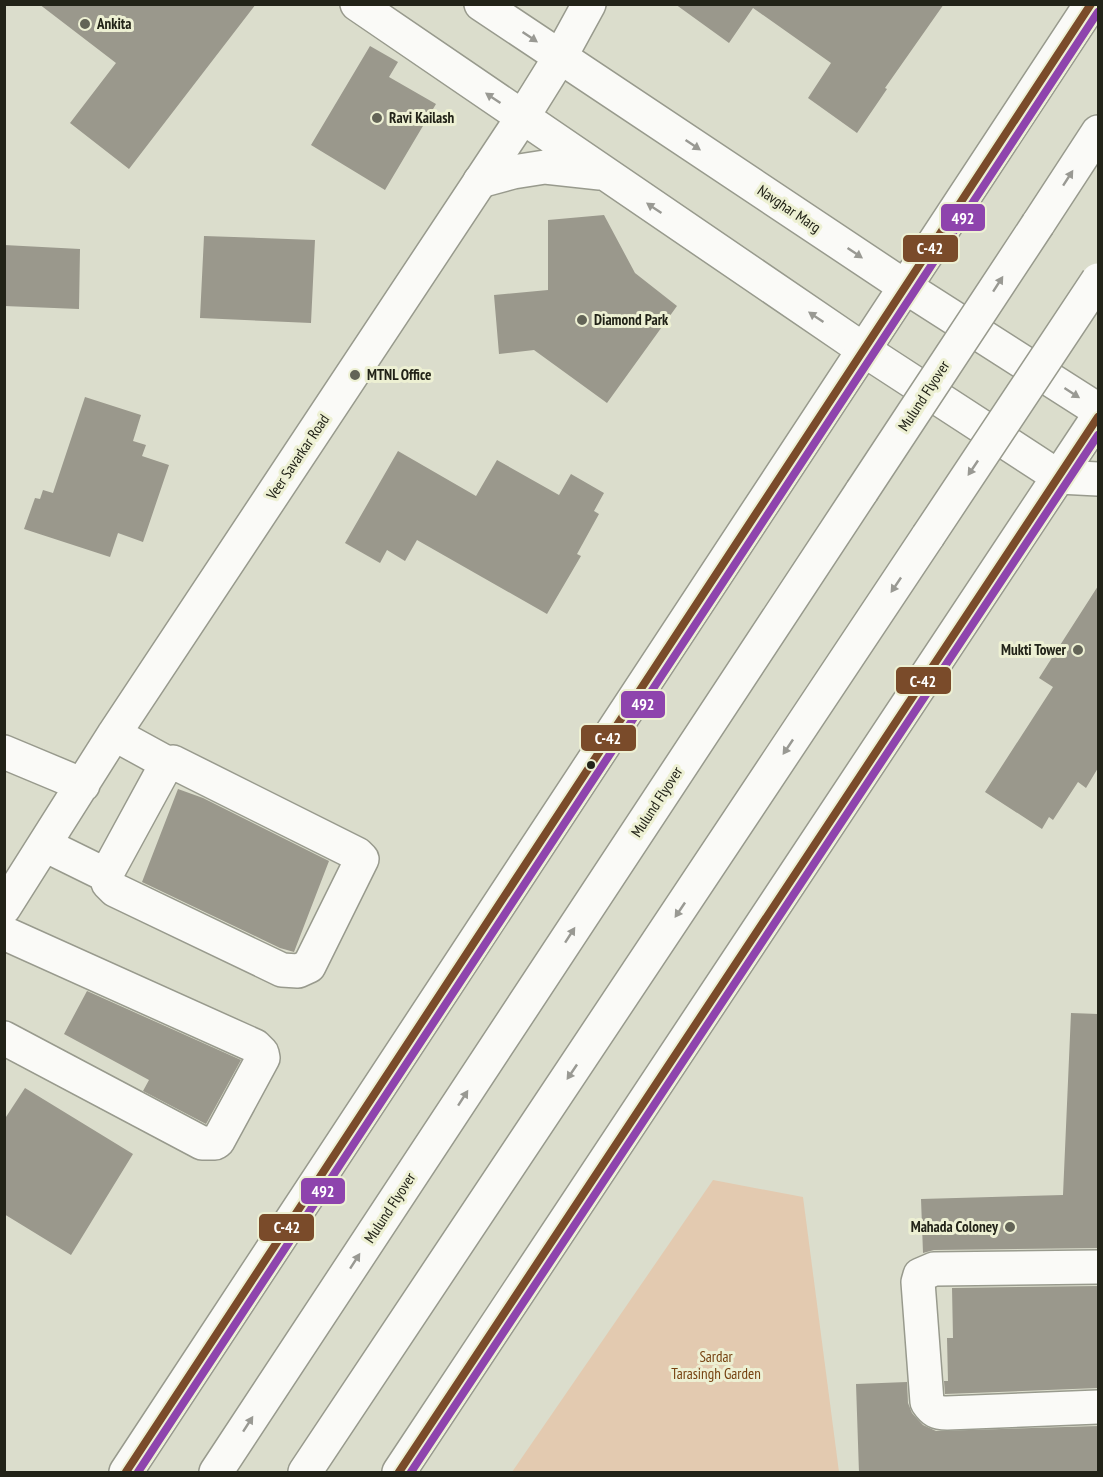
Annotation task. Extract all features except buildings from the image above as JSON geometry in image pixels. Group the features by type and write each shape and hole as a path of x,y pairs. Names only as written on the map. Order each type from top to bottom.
{"main road":[{"path":"357,4 864,350 1059,477 1098,480"},
{"name":"Navghar Marg","path":"482,4 904,286 1098,410"},
{"name":"Veer Savarkar Road","path":"4,908 114,734 522,118 560,57 589,4"},
{"path":"126,1473 1091,4"},
{"name":"Mulund Flyover","path":"216,1473 1098,132"},
{"path":"480,182 513,172 544,167 604,174"},
{"path":"305,1473 1098,280"},
{"path":"399,1473 1098,417"},
{"path":"114,734 168,763 173,762 357,854 362,859 309,966 298,971 282,970 115,890 108,883 106,875 168,763"},
{"path":"4,752 83,785"},
{"path":"45,845 106,875"},
{"path":"4,933 255,1046 260,1049 263,1058 218,1141 209,1144 202,1143 4,1038"},
{"path":"1098,1267 934,1269 920,1275 918,1282 927,1402 933,1410 947,1413 1098,1407"}],"green space":[{"name":"Sardar Tarasingh Garden","path":"713,1180 803,1197 839,1472 512,1472"}],"transit line":[{"name":"C-42","path":"126,1472 1091,4"},
{"name":"492","path":"138,1472 1098,12"},
{"name":"C-42","path":"399,1472 1098,417"},
{"name":"492","path":"411,1472 1098,435"}],"place":[{"name":"Ankita","path":"85,24"},
{"name":"Ravi Kailash","path":"377,118"},
{"name":"Diamond Park","path":"582,320"},
{"name":"MTNL Office","path":"355,375"},
{"name":"Mukti Tower","path":"1078,650"},
{"name":"Mahada Coloney","path":"1010,1227"}]}
